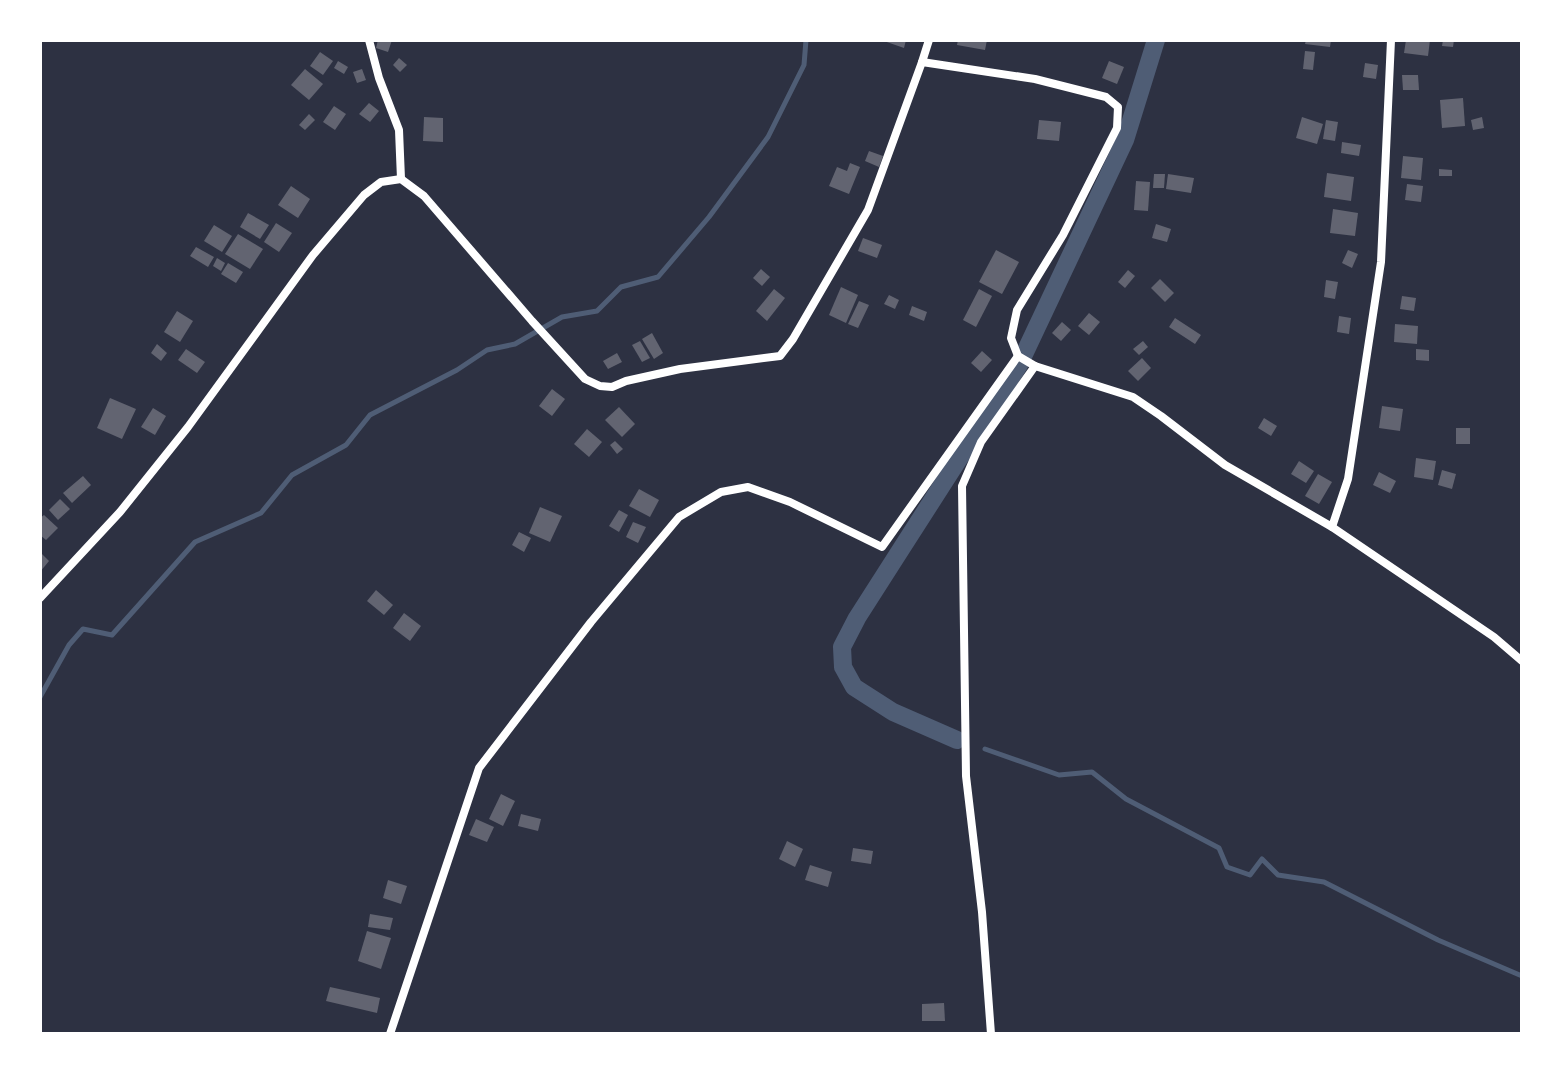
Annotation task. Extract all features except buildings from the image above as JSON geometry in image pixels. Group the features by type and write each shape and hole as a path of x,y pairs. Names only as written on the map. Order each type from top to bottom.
{"street":[{"path":"369,40 379,78 399,130 401,179"},
{"path":"40,598 120,512 188,427 313,255 364,195 381,182 401,179 424,196 585,379 600,386 612,387 680,369 780,356 868,210 929,40"},
{"path":"1332,527 1348,479 1381,262 1391,40"},
{"path":"922,62 1035,79 1106,97 1118,107 1117,128 1063,235 1017,310 1011,338 1018,356 1035,366 1133,397 1225,465 1332,527 1494,637 1522,661"},
{"path":"390,1034 479,768 591,622 679,517 721,492 748,487 790,502 882,547 1018,356"},
{"path":"991,1034 982,912 966,776 962,486 981,442 1035,366"}],"waterway":[{"path":"40,697 69,645 83,629 112,635 195,542 261,513 292,475 346,445 370,415 457,370 487,350 515,344 562,317 597,311 621,287 658,277 709,217 768,137 804,65 806,40"},
{"path":"957,740 893,712 854,687 843,667 842,647 857,618 1019,365 1125,140 1156,40"},
{"path":"985,749 1059,775 1092,772 1126,799 1219,848 1227,867 1250,875 1262,859 1278,875 1324,882 1438,940 1522,976"}]}
